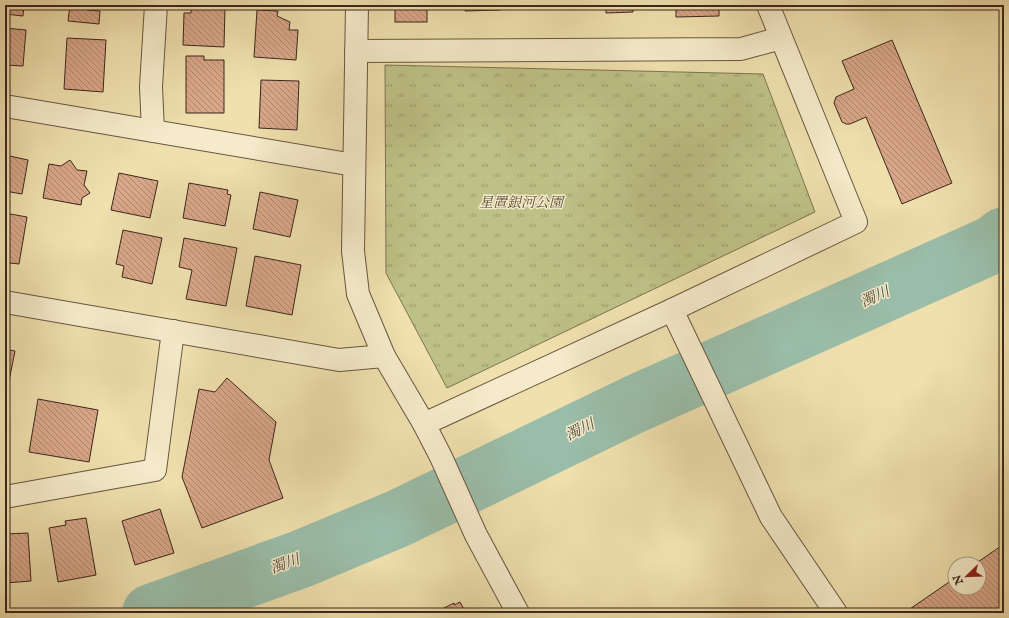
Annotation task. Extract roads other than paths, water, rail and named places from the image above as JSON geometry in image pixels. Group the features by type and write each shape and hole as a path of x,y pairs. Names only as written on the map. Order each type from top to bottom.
{"street":[{"path":"153,131 151,87 156,5"},
{"path":"357,5 353,251 358,294 384,356 424,424 441,457 476,535 518,613"},
{"path":"424,424 672,310 856,222 768,5"},
{"path":"356,51 742,49 781,38"},
{"path":"5,106 354,165"},
{"path":"5,302 338,360 384,356"},
{"path":"672,310 770,517 836,613"},
{"path":"5,497 155,470 173,331"}],"waterway":[{"name":"濁川","path":"151,613 301,559 397,519 635,404 994,244 1004,236"}],"park label":[{"name":"星置銀河公園","path":"521,203"}]}
